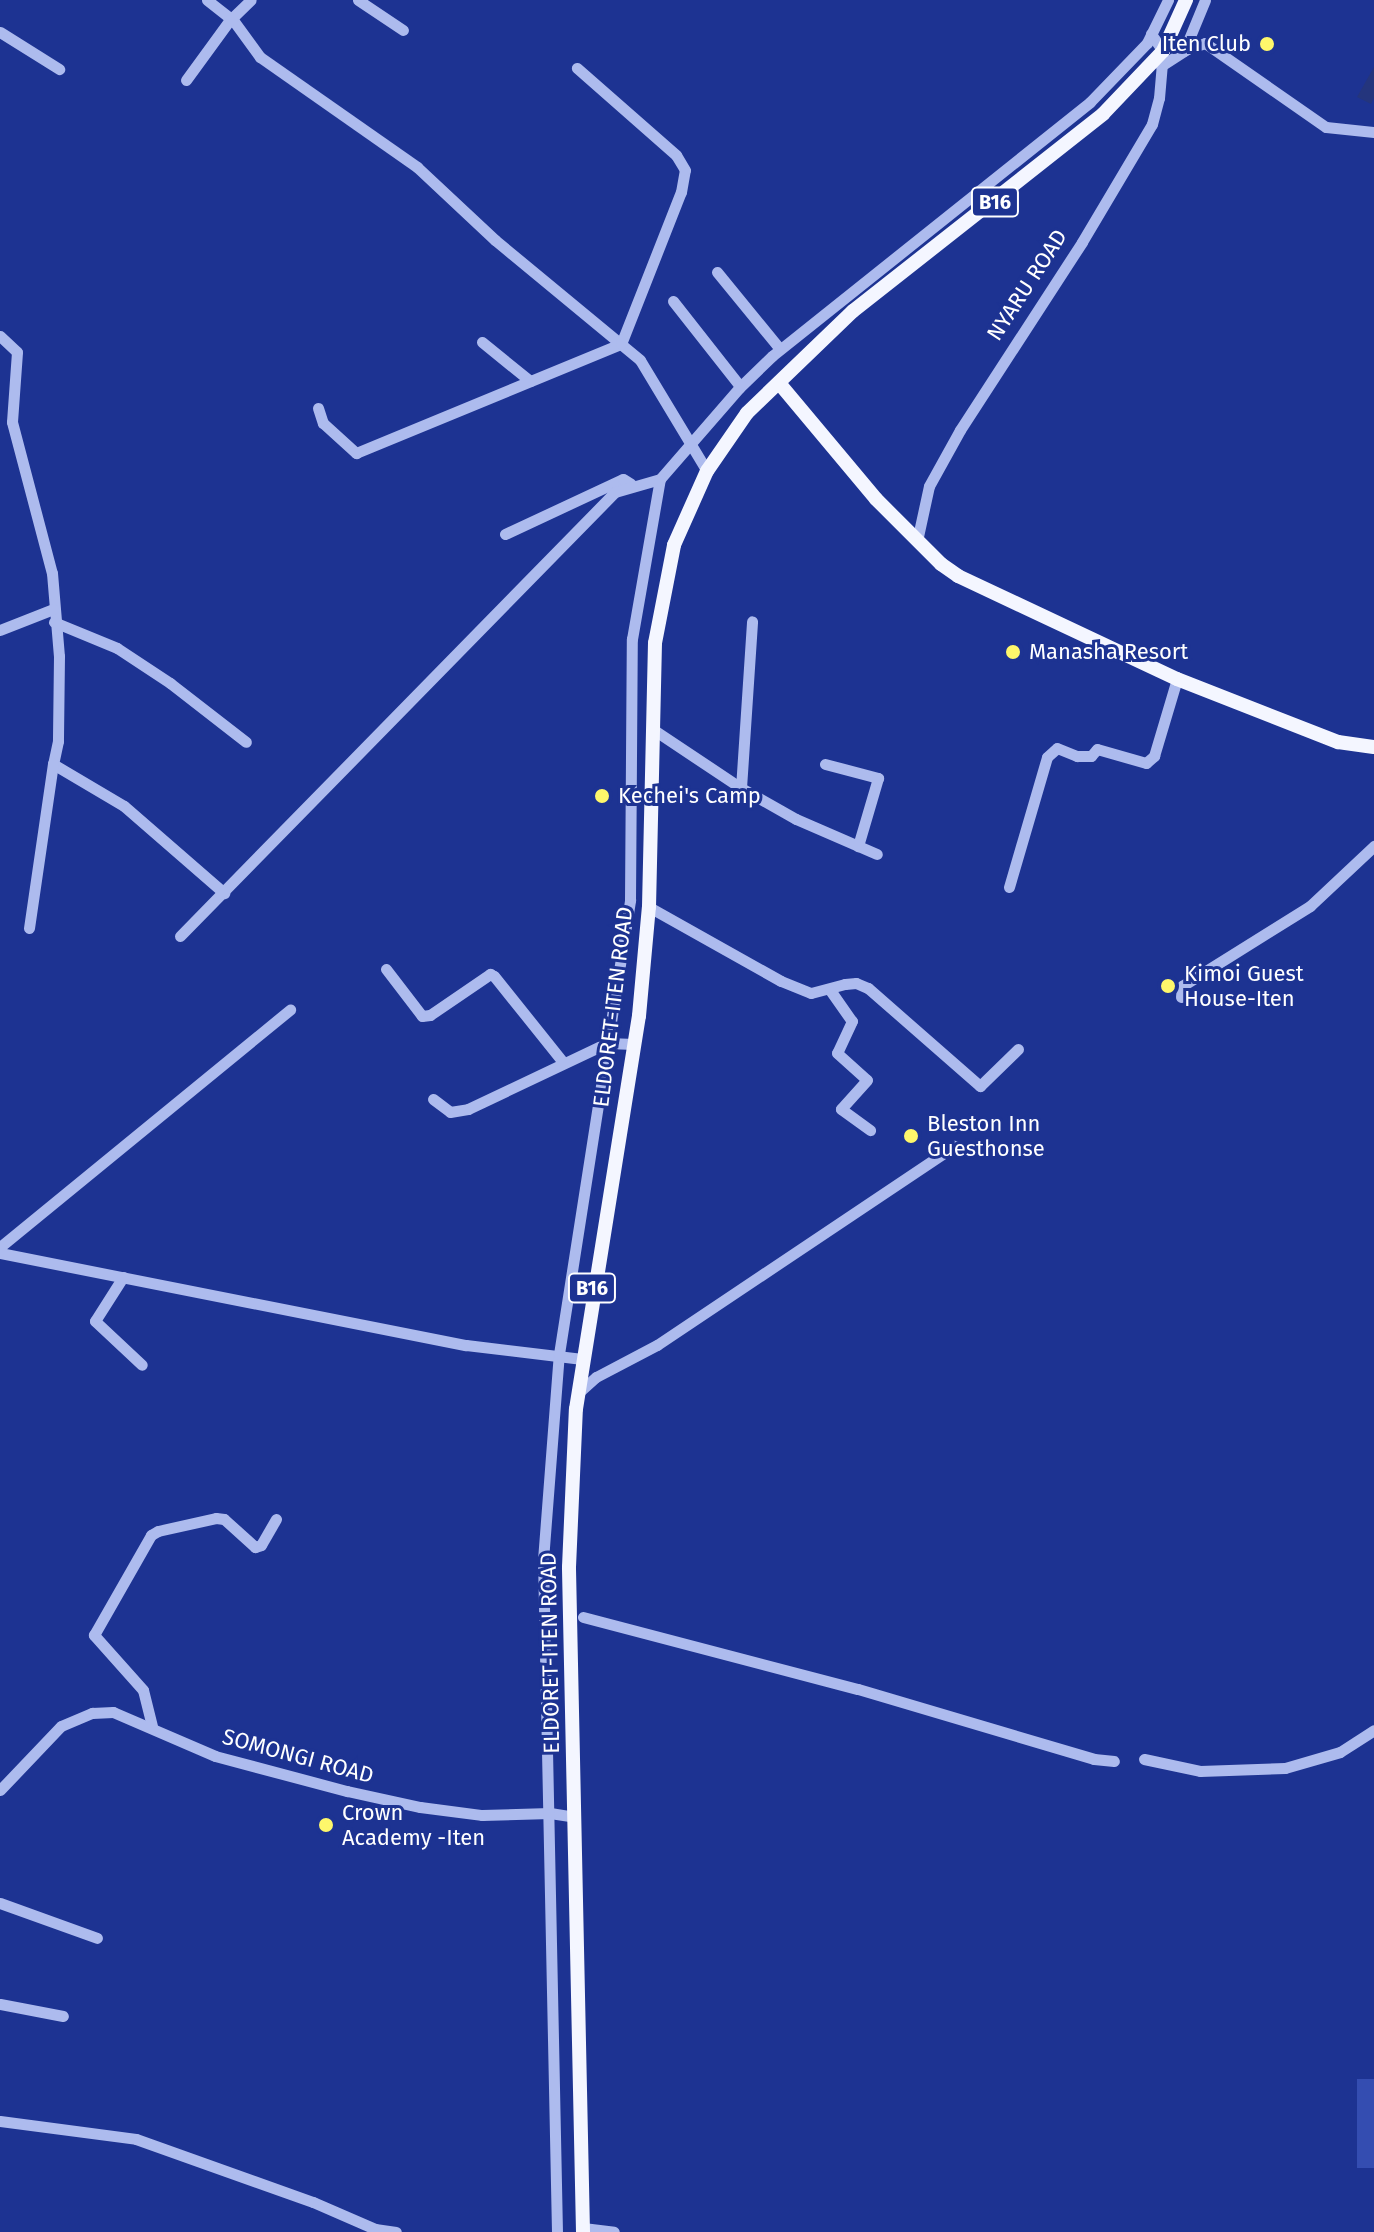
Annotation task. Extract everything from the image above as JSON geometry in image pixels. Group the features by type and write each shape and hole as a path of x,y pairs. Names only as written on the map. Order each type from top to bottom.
{"main road":[{"name":"ELDORET-ITEN ROAD","path":"583,2230 569,1567 576,1394 634,1044 649,907 655,643 674,545 707,471 747,413 853,311 1103,114 1162,58 1186,0"},
{"path":"779,383 849,470 922,545 958,576 1177,679 1338,742 1374,747"}],"street":[{"path":"207,0 233,20 260,57 417,167 495,240 621,344 653,378 707,471"},
{"path":"186,80 251,0"},
{"path":"358,0 403,30"},
{"path":"557,2232 543,1560 559,1354 630,900 632,639 660,479 740,386 780,349 1090,102 1151,34 1168,0"},
{"path":"1184,51 1205,0"},
{"path":"0,32 59,69"},
{"path":"1151,34 1162,58 1205,43 1326,127 1374,132"},
{"name":"NYARU ROAD","path":"922,545 929,486 960,430 1136,155 1152,124 1162,58"},
{"path":"318,408 323,423 356,453 621,344 681,192 685,170 676,155 577,68"},
{"path":"994,179 1007,192"},
{"path":"717,272 780,349"},
{"path":"673,301 740,386"},
{"path":"0,336 17,352 12,422 52,573 59,656 53,764 29,928"},
{"path":"482,342 530,381"},
{"path":"505,534 623,479 631,484"},
{"path":"180,936 615,492 631,484 660,479"},
{"path":"0,630 53,609"},
{"path":"741,788 752,621"},
{"path":"54,622 117,648 170,683 246,742"},
{"path":"1009,887 1047,757 1057,748 1077,756 1091,756 1097,749 1146,763 1154,756 1177,679"},
{"path":"654,730 741,788 796,819 877,854"},
{"path":"53,764 124,806 224,893"},
{"path":"825,764 878,778 858,846"},
{"path":"1181,997 1182,986 1310,906 1374,846"},
{"path":"649,907 781,981 811,993 856,983 868,988 980,1086 1018,1049"},
{"path":"386,969 422,1016 430,1015 490,974 494,976 563,1062"},
{"path":"830,990 852,1021 837,1053 867,1080 841,1109 870,1130"},
{"path":"0,1250 290,1010"},
{"path":"433,1099 450,1112 468,1109 607,1043 634,1044"},
{"path":"576,1394 596,1377 657,1345 954,1146"},
{"path":"0,1250 466,1345 582,1359"},
{"path":"123,1277 95,1321 142,1365"},
{"path":"152,1726 143,1690 94,1635 151,1535 216,1518 224,1519 255,1547 261,1545 276,1519"},
{"path":"583,1617 858,1689 1094,1759 1114,1761"},
{"name":"SOMONGI ROAD","path":"0,1790 48,1736 78,1717 113,1712 152,1726 215,1756 347,1791 420,1807 482,1815 550,1813 575,1817"},
{"path":"1144,1759 1200,1771 1285,1768 1340,1752 1374,1730"},
{"path":"0,1903 97,1938"},
{"path":"0,2004 63,2016"},
{"path":"0,2121 136,2139 313,2202 375,2229 396,2232"},
{"path":"583,2230 614,2232"}],"shaded area":[{"path":"1374,67 1374,98 1371,104 1357,97"},
{"path":"1357,2079 1374,2079 1374,2168 1357,2168"}],"place":[{"name":"Iten Club","path":"1267,44"},
{"name":"Manasha Resort","path":"1013,652"},
{"name":"Kechei's Camp","path":"602,796"},
{"name":"Kimoi Guest House-Iten","path":"1168,986"},
{"name":"Bleston Inn Guesthonse","path":"911,1136"},
{"name":"Crown Academy -Iten","path":"326,1825"}]}
